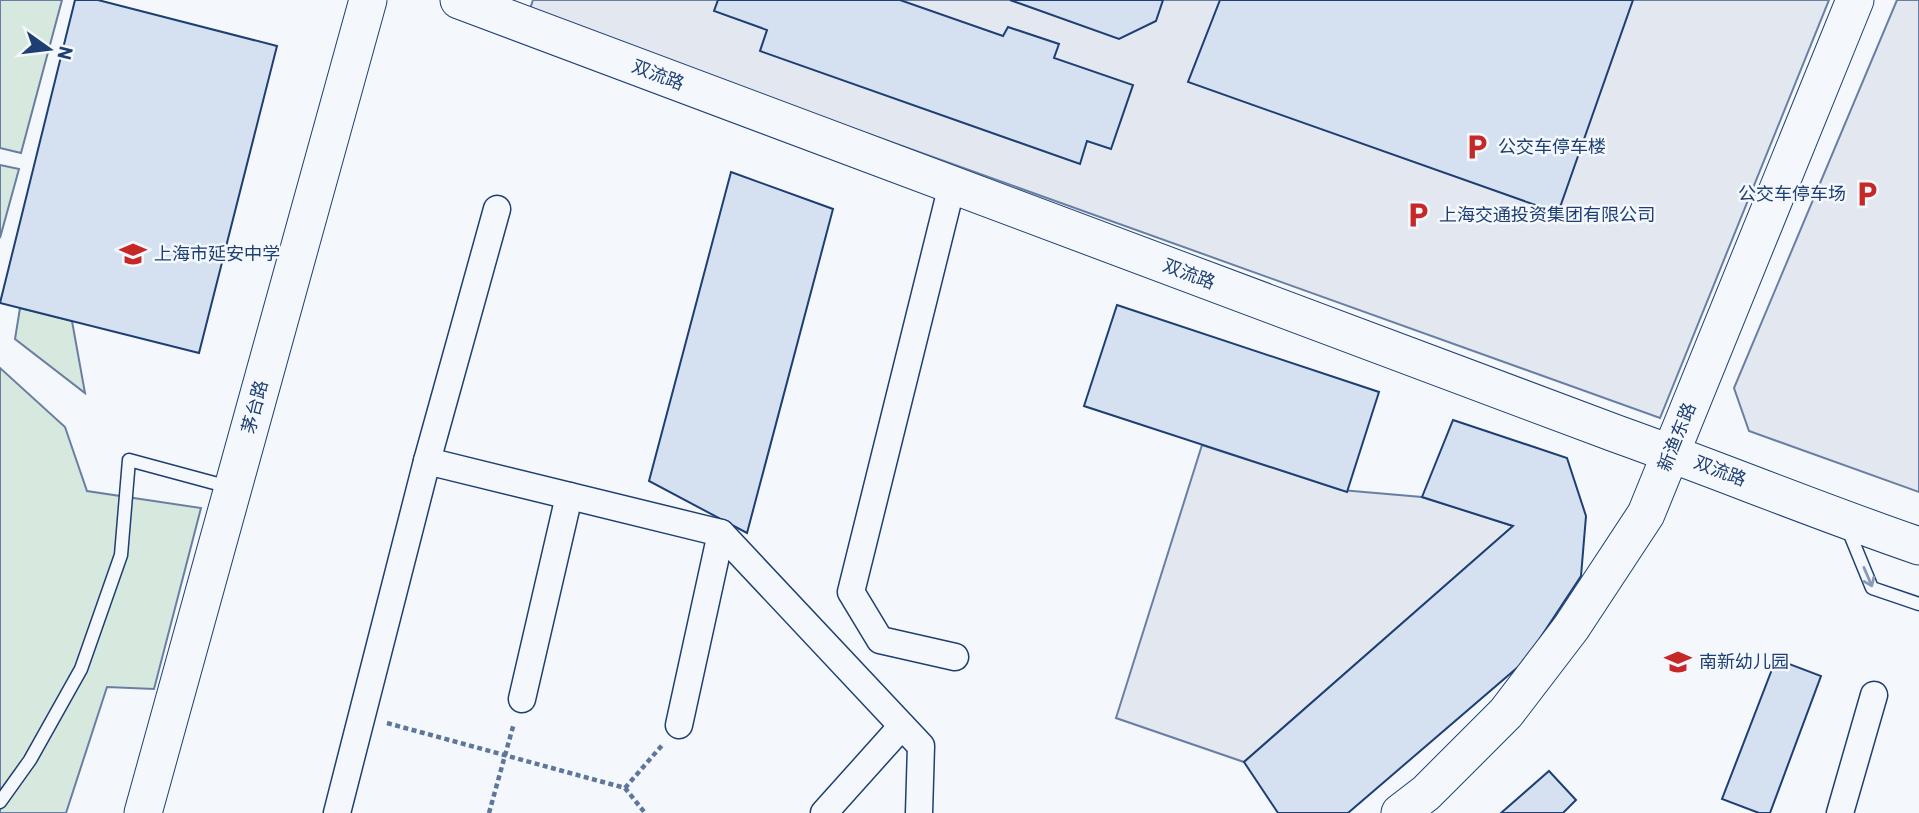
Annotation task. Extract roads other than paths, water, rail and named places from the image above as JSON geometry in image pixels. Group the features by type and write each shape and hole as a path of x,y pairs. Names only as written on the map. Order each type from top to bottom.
{"street":[{"name":"茅台路","path":"143,813 368,0"},
{"name":"双流路","path":"459,0 1919,546"},
{"name":"新渔东路","path":"1400,813 1426,793 1506,713 1571,628 1646,514 1855,0"},
{"path":"952,185 851,592 880,640 955,657"},
{"path":"337,813 428,461 497,209"},
{"path":"428,461 721,533 921,746 919,813"},
{"path":"522,699 569,496"},
{"path":"679,725 721,533"},
{"path":"1840,813 1874,695"},
{"path":"824,813 902,726"}],"lane":[{"path":"0,802 30,760 81,669 121,555 129,460 233,488"},
{"path":"1844,520 1872,588 1919,604"}],"place":[{"name":"公交车停车楼","path":"1477,147"},
{"name":"公交车停车场","path":"1867,194"},
{"name":"上海交通投资集团有限公司","path":"1418,215"},
{"name":"上海市延安中学","path":"133,254"},
{"name":"南新幼儿园","path":"1678,662"}]}
